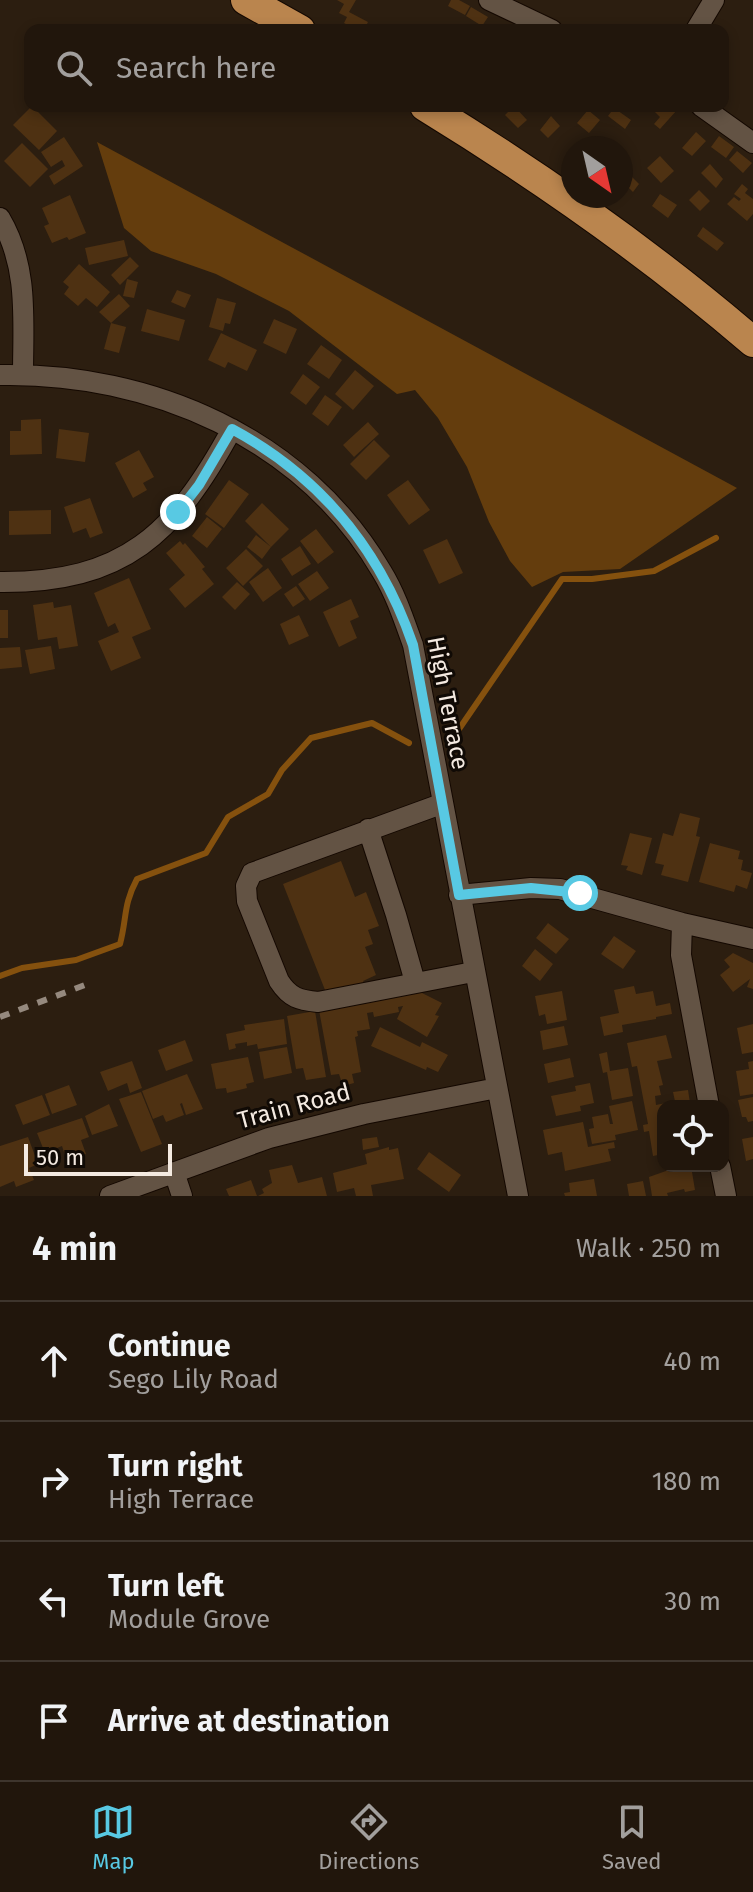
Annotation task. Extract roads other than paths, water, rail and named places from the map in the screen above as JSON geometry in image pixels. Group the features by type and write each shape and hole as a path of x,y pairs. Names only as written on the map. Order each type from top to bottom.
{"highway":[{"path":"246,0 289,24"},
{"path":"434,112 540,181 621,239 753,342"}],"street":[{"path":"489,0 539,24"},
{"path":"700,24 714,0"},
{"path":"712,112 753,143"},
{"path":"0,218 10,235 23,281 23,375"},
{"name":"High Terrace","path":"0,375 112,385 196,411 232,429 283,460 313,486 356,535 384,574 413,645 518,1196"},
{"path":"0,582 53,581 82,575 110,564 142,545 185,503 214,463 232,429"},
{"path":"441,804 252,873 246,886 247,901 279,981 286,992 297,999 318,1002 473,972"},
{"path":"368,829 415,982"},
{"path":"459,895 531,888 560,889 753,939"},
{"path":"682,923 681,955 708,1100"},
{"name":"Train Road","path":"110,1196 269,1138 364,1114 497,1088"},
{"path":"174,1172 182,1196"},
{"path":"721,1172 726,1196"}],"waterway":[{"path":"457,732 562,579 592,579 654,571 716,538"},
{"path":"0,976 22,968 76,960 120,944 127,904 137,879 206,853 228,817 268,794 282,770 311,738 372,723 409,743"}],"railway":[{"path":"0,1017 85,985"}]}
